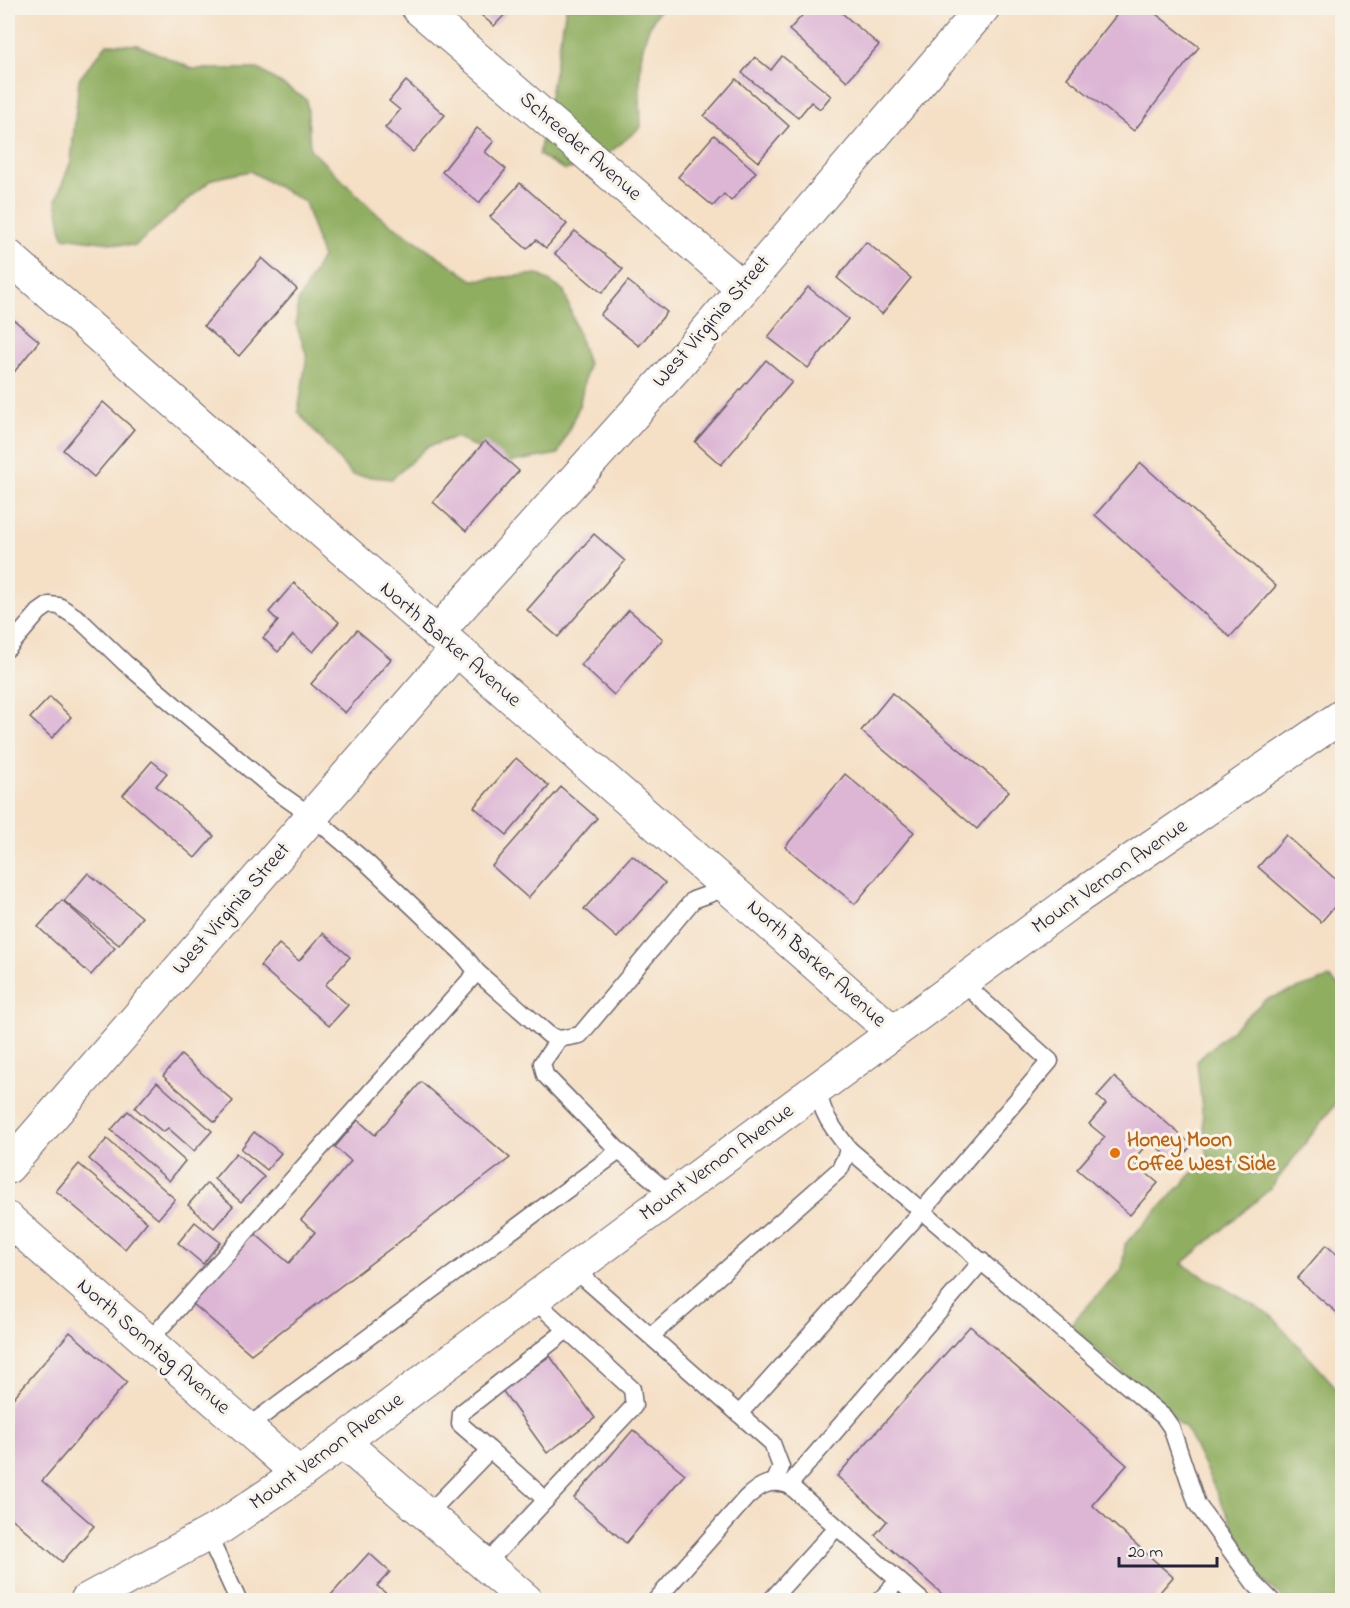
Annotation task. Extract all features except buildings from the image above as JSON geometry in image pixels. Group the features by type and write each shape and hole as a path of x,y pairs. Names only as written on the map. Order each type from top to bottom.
{"main road":[{"name":"Schreeder Avenue","path":"418,8 742,287"},
{"name":"West Virginia Street","path":"8,1167 313,817 446,642 742,287 983,8"},
{"name":"North Barker Avenue","path":"8,256 894,1032"},
{"name":"Mount Vernon Avenue","path":"87,1600 208,1535 299,1474 1068,904 1342,716"},
{"name":"North Sonntag Avenue","path":"8,1219 299,1474"},
{"path":"343,1442 526,1600"}],"lane":[{"path":"8,648 39,612 49,605 59,606 79,620 125,663 265,782 313,817 375,870 461,952 477,972 549,1035 559,1039 580,1035 693,900 718,891 733,890"},
{"path":"148,1342 477,972"},
{"path":"740,1414 922,1210 1050,1061 962,982"},
{"path":"559,1039 542,1063 545,1075 619,1151 672,1196"},
{"path":"819,1089 819,1101 834,1130 849,1149 1164,1417 1171,1427 1197,1504 1254,1583 1271,1600"},
{"path":"651,1336 840,1169 849,1149"},
{"path":"246,1428 619,1151"},
{"path":"656,1600 746,1498 758,1487 782,1483 982,1261"},
{"path":"574,1269 772,1443 781,1467 782,1483 921,1600"},
{"path":"485,1565 634,1406 632,1389 533,1299"},
{"path":"546,1500 460,1424 461,1413 567,1330"},
{"path":"427,1515 490,1450"},
{"path":"771,1600 837,1527"},
{"path":"208,1535 238,1600"},
{"path":"880,1600 898,1581"}],"green space":[{"path":"566,8 661,8 652,21 643,49 640,81 641,127 598,162 565,170 539,155"},
{"path":"107,44 138,45 193,69 258,69 307,100 310,149 378,215 473,280 538,274 564,291 588,364 579,407 558,454 506,463 456,437 427,447 392,479 352,475 298,412 307,356 296,324 298,302 322,257 305,202 250,171 212,179 135,246 63,237 56,200 71,161 79,79"},
{"path":"1329,978 1342,988 1342,1095 1270,1189 1182,1264 1271,1315 1342,1394 1342,1600 1285,1600 1257,1576 1186,1429 1069,1326 1122,1269 1125,1244 1207,1158 1197,1061 1265,1000"}],"place":[{"name":"Honey Moon Coffee West Side","path":"1115,1153"}]}
